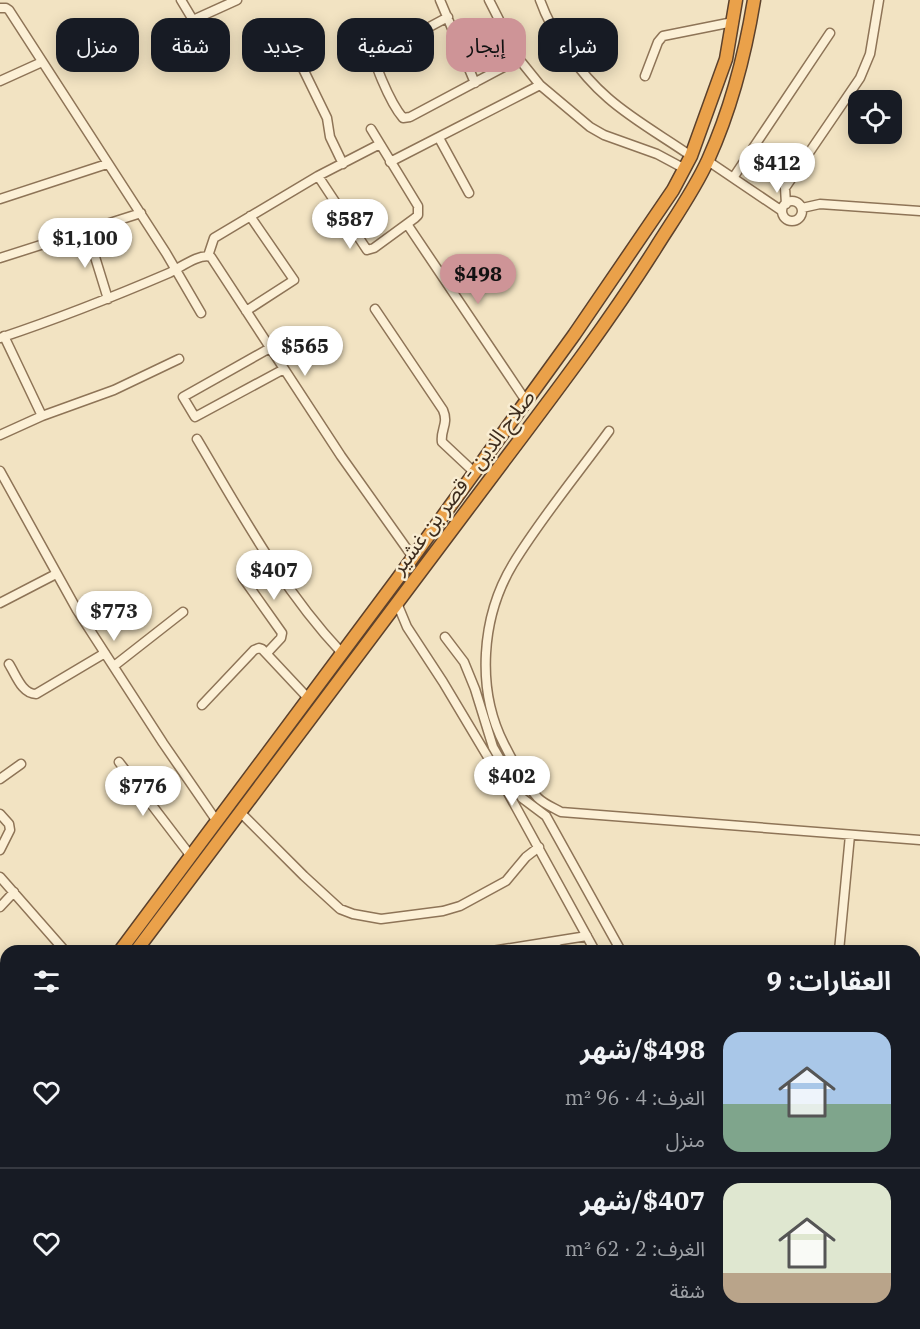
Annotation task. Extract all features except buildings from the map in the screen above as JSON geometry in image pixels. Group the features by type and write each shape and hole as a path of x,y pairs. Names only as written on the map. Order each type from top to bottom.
{"highway":[{"path":"124,945 379,603 574,335 685,169 726,59 736,0"},
{"name":"صلاح الدين - قصر بن غشير","path":"141,945 395,607 630,288 708,161 747,45 754,0"},
{"path":"411,558 409,569 412,572 423,569"},
{"path":"379,603 389,601 395,607"}],"street":[{"path":"181,0 193,20 234,1"},
{"path":"440,0 475,83"},
{"path":"489,0 498,18"},
{"path":"540,0 567,52 602,92 691,156"},
{"path":"802,208 799,219 791,222 784,218 785,188 860,78 870,54 879,0"},
{"path":"0,8 9,10 141,213 201,313"},
{"path":"448,17 420,32 381,35 373,40 371,47 381,78 401,116 405,118 494,72"},
{"path":"645,76 658,42 663,36 733,22"},
{"path":"733,178 830,33"},
{"path":"0,81 42,62"},
{"path":"526,67 540,85 590,127 604,135 657,153 685,169"},
{"path":"305,72 327,118 330,137 343,164"},
{"path":"390,162 540,85"},
{"path":"318,176 367,250 374,248 418,215 419,211 371,129"},
{"path":"439,138 469,193"},
{"path":"208,256 214,238 318,176 380,144"},
{"path":"708,161 784,207"},
{"path":"0,199 107,164"},
{"path":"784,207 789,202 797,202 802,208"},
{"path":"802,208 820,204 920,211"},
{"path":"0,258 141,213"},
{"path":"246,311 294,280 250,216"},
{"path":"407,224 526,401"},
{"path":"87,231 108,299"},
{"path":"42,416 2,337 108,299 203,256 208,256"},
{"path":"208,256 411,558"},
{"path":"375,309 443,410 446,423 442,442 474,472"},
{"path":"270,348 183,397 195,417 284,369"},
{"path":"0,435 42,416 114,390 179,359"},
{"path":"609,431 512,566 493,610 486,651 487,687 494,725 512,760 538,798 561,812 920,840"},
{"path":"197,439 268,559 323,633 341,652"},
{"path":"0,471 56,574 163,743 216,820"},
{"path":"267,653 281,638 282,633 243,578 247,572 268,559"},
{"path":"0,603 56,574"},
{"path":"395,607 443,682 539,847 592,945"},
{"path":"114,666 183,612"},
{"path":"445,637 464,662 476,689 493,747 522,798 546,816 618,945"},
{"path":"202,705 254,650 260,648 307,697"},
{"path":"9,664 25,691 36,694 105,653"},
{"path":"119,762 190,855"},
{"path":"0,779 21,764"},
{"path":"241,813 303,876 340,909 371,918 381,919 443,911 460,906 506,881 526,857 539,847"},
{"path":"0,814 9,824 10,830 0,850"},
{"path":"838,945 849,835"},
{"path":"0,877 60,945"},
{"path":"0,907 14,892"},
{"path":"530,945 586,936"},
{"path":"556,941 556,945"}]}
